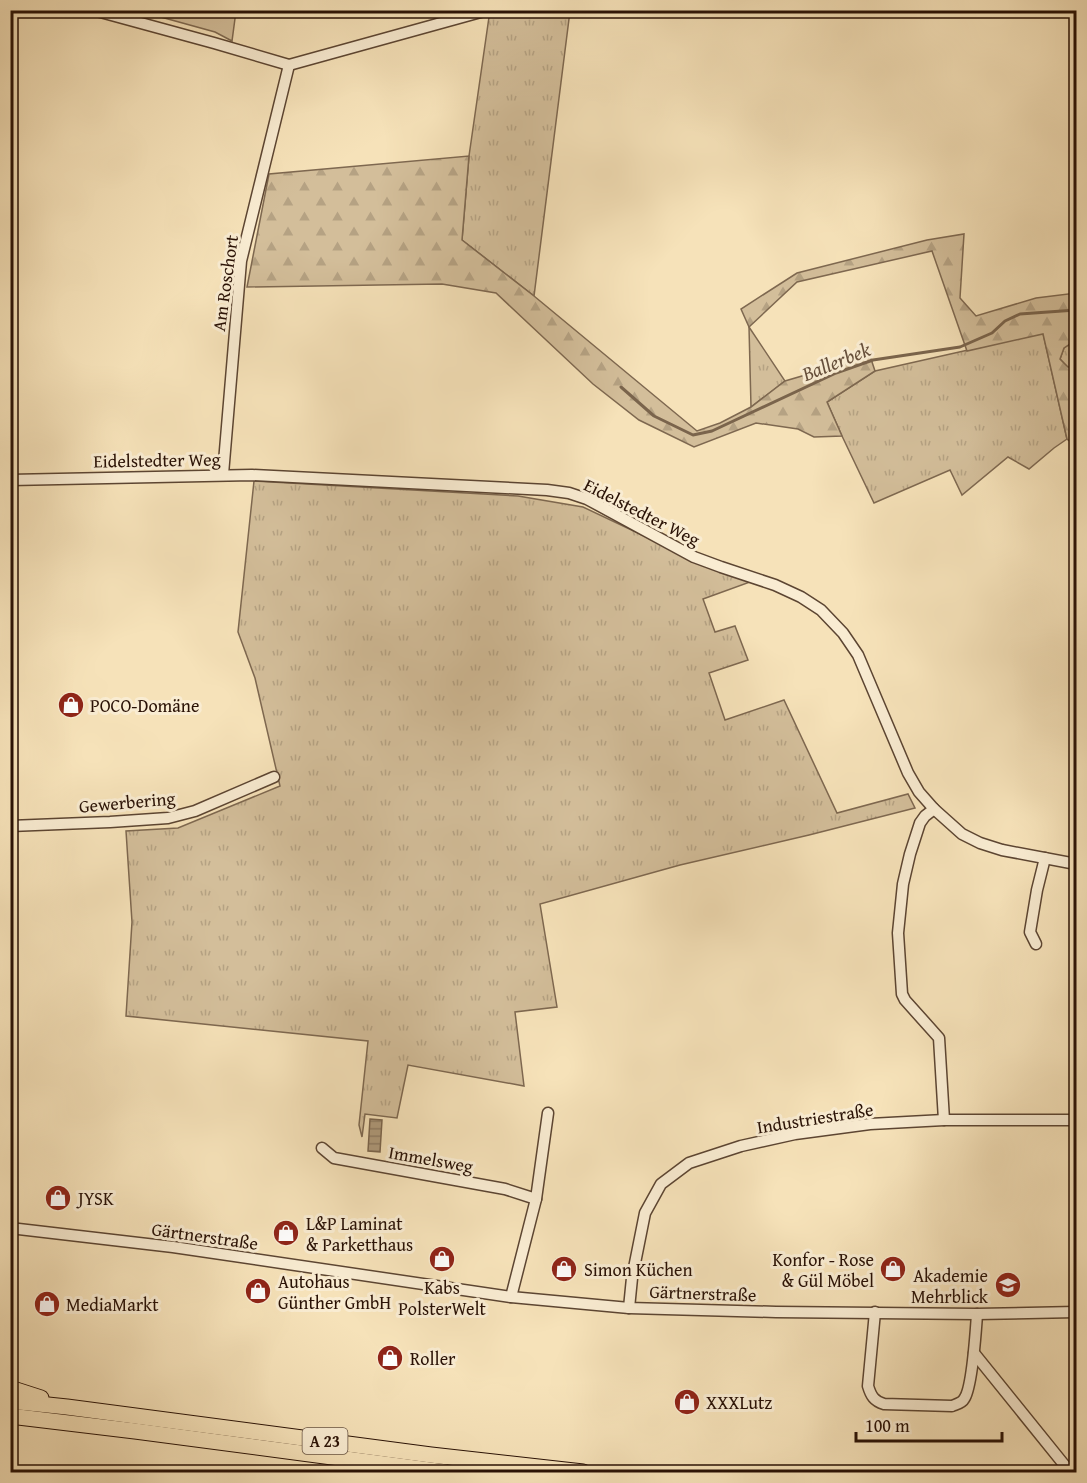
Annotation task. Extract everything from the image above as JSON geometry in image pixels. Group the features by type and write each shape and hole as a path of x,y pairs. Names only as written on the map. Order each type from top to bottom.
{"highway":[{"path":"10,1388 67,1407"},
{"name":"A 23","path":"10,1401 583,1473"},
{"name":"A 23","path":"10,1416 445,1473"}],"street":[{"path":"93,10 289,65 488,10"},
{"name":"Am Roschort","path":"223,474 241,261 289,65"},
{"name":"Eidelstedter Weg","path":"10,480 223,474 547,490 569,493 587,499 694,557 775,585 801,597 829,618 848,640 861,664 908,773 919,792 934,809 962,834 980,843 1002,850 1077,864"},
{"name":"Gewerbering","path":"10,826 168,818 195,811 274,777"},
{"path":"934,809 920,823 910,854 903,884 898,933 902,994 939,1038 944,1120"},
{"path":"1036,944 1030,932 1045,858"},
{"path":"511,1297 536,1199 548,1113"},
{"name":"Industriestraße","path":"629,1308 632,1278 645,1214 661,1184 688,1163 741,1146 795,1134 870,1124 944,1120 1077,1120"},
{"name":"Immelsweg","path":"322,1148 334,1158 505,1188 536,1199"},
{"name":"Gärtnerstraße","path":"10,1228 173,1247 511,1297 629,1308 977,1314 1077,1312"},
{"path":"875,1312 868,1386 870,1394 876,1401 884,1404 952,1406 964,1400 967,1393 974,1353 977,1314"},
{"path":"974,1353 1066,1467"}],"green space":[{"path":"139,11 236,11 232,41 215,32"},
{"path":"513,11 570,11 534,296 462,240 469,156 489,17"},
{"path":"469,156 462,240 534,296 697,431 720,423 751,407 785,381 870,356 875,371 827,402 842,436 814,437 798,429 756,423 694,447 639,420 593,384 496,293 442,284 247,287 269,174"},
{"path":"964,234 960,298 976,316 1036,298 1076,293 1076,340 1064,348 1060,359 1068,367 1076,367 1076,446 1067,439 1043,334 967,351 932,251 797,282 749,327 741,309 797,273 927,240"},
{"path":"749,327 785,381 751,407"},
{"path":"1043,333 1067,439 1029,469 1008,457 962,495 950,470 874,503 827,402 875,371"},
{"path":"1076,340 1076,367 1068,368 1060,359 1064,348"},
{"path":"254,481 518,496 583,507 750,582 703,599 715,632 735,626 748,660 709,673 725,720 784,700 837,813 908,794 915,808 680,865 540,904 557,1007 515,1012 524,1086 408,1065 397,1118 365,1114 362,1137 359,1125 368,1041 126,1016 132,922 126,831 178,828 280,786 255,678 238,632"}],"shaded area":[{"path":"370,1119 382,1120 380,1152 368,1151"}],"waterway":[{"name":"Ballerbek","path":"621,387 654,416 693,435 712,431 836,373 873,360 960,347 992,333 1005,321 1020,314 1076,310"}],"place":[{"name":"POCO-Domäne","path":"71,705"},
{"name":"JYSK","path":"58,1198"},
{"name":"L&P Laminat & Parketthaus","path":"286,1233"},
{"name":"Kabs PolsterWelt","path":"442,1259"},
{"name":"Simon Küchen","path":"564,1269"},
{"name":"Konfor - Rose & Gül Möbel","path":"893,1269"},
{"name":"Akademie Mehrblick","path":"1008,1285"},
{"name":"Autohaus Günther GmbH","path":"258,1291"},
{"name":"MediaMarkt","path":"47,1304"},
{"name":"Roller","path":"390,1358"},
{"name":"XXXLutz","path":"687,1402"}]}
